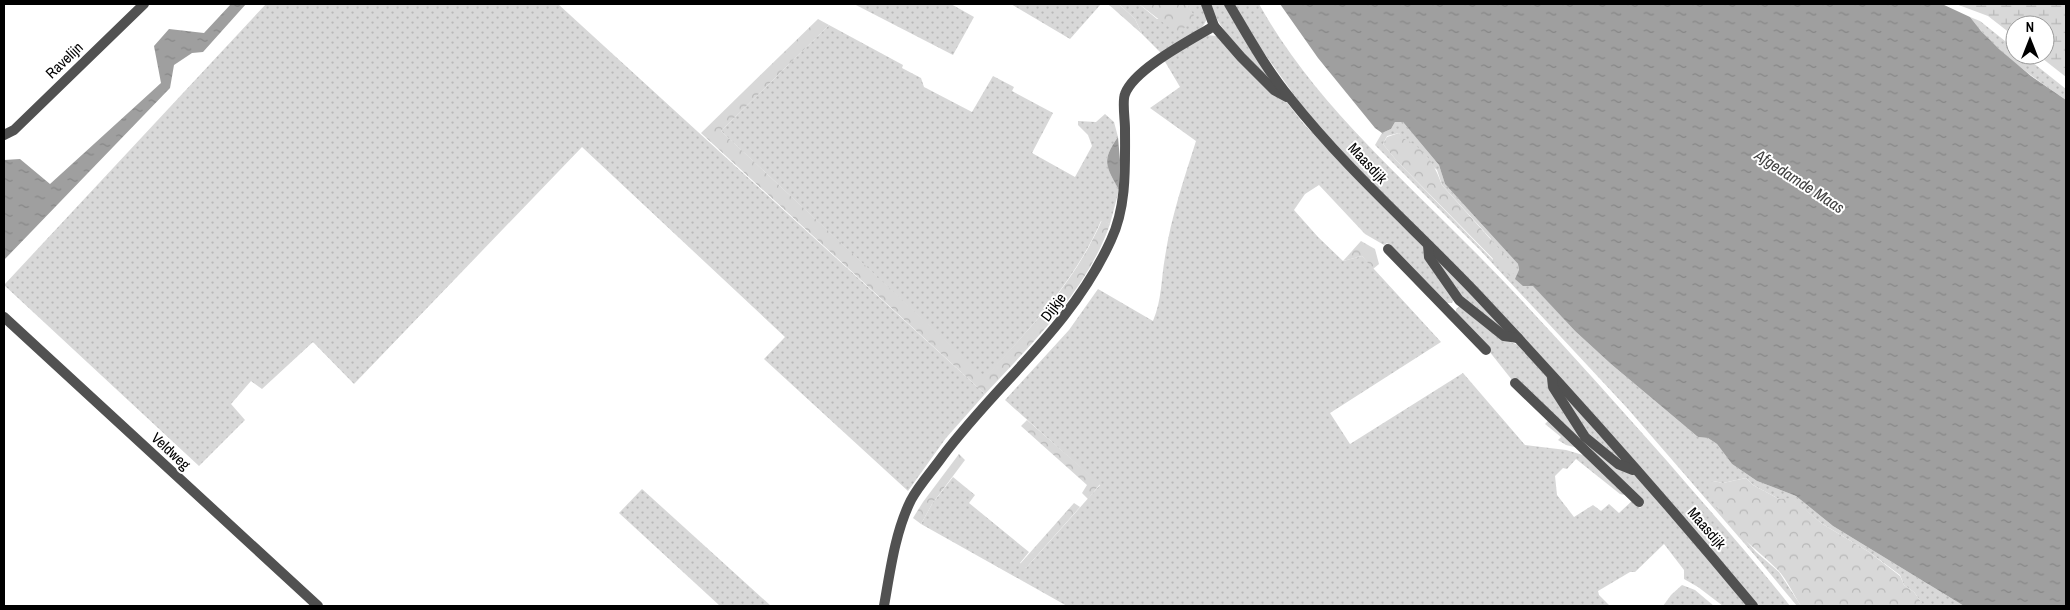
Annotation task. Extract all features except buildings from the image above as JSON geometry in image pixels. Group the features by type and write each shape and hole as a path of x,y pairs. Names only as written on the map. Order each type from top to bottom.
{"street":[{"name":"Ravelijn","path":"4,134 14,130 141,4"},
{"name":"Maasdijk","path":"1206,4 1214,26 1241,57 1274,90 1289,98"},
{"name":"Maasdijk","path":"1229,4 1254,46 1289,98 1354,170 1518,338 1703,546 1753,606"},
{"name":"Dijkje","path":"884,606 898,538 904,516 912,499 961,432 1050,336 1073,307 1087,286 1112,238 1122,201 1125,180 1124,95 1141,72 1214,26"},
{"name":"Maasdijk","path":"1428,245 1429,257 1458,300 1504,336 1518,338"},
{"path":"1388,249 1486,350"},
{"path":"1449,311 1458,300"},
{"name":"Veldweg","path":"4,317 318,606"},
{"name":"Maasdijk","path":"1552,377 1553,387 1582,440 1640,502"},
{"name":"Maasdijk","path":"1514,383 1582,440 1618,464 1637,471"}],"green space":[{"path":"266,4 558,4 985,394 946,438 908,491 764,359 785,337 582,147 354,384 313,342 262,389 251,381 231,404 245,420 199,466 4,285"},
{"path":"854,4 951,4 974,17 953,55"},
{"path":"1011,4 1101,4 1070,39"},
{"path":"1108,4 1119,4 1135,19 1142,34"},
{"path":"1119,4 1139,4 1157,19 1193,15 1186,4 1203,4 1207,15 1206,21 1197,33 1163,55 1142,34 1135,19"},
{"path":"1139,4 1186,4 1194,15 1179,35"},
{"path":"1209,4 1225,4 1275,85 1229,37"},
{"path":"1233,4 1259,4 1305,73 1331,105 1387,165 1501,278 1573,356 1667,461 1790,606 1758,606 1737,580 1400,212 1310,117 1257,43"},
{"path":"1956,4 2066,4 2066,77 2051,65 2055,65 2055,15 2005,15 2005,29 1988,16"},
{"path":"1970,17 1980,21 2005,41 2005,54 1991,41"},
{"path":"818,19 829,25 721,131 985,377 1035,322 1065,285 1091,243 1102,220 1110,224 1100,248 1073,294 1039,335 985,394 701,133"},
{"path":"829,25 903,65 902,68 921,78 924,87 972,112 993,76 1014,87 1012,91 1053,113 1032,153 1075,177 1092,146 1088,135 1078,125 1078,121 1096,122 1105,114 1114,122 1118,137 1109,152 1107,164 1119,190 1110,224 1101,221 1078,265 1050,304 985,378 721,131"},
{"path":"1206,35 1217,36 1285,100 1303,123 1351,174 1423,245 1454,298 1452,303 1446,303 1387,243 1384,245 1365,234 1319,185 1305,194 1294,210 1318,237 1343,261 1362,256 1441,342 1330,413 1350,444 1463,373 1525,445 1566,450 1583,455 1625,493 1624,495 1620,494 1576,459 1567,469 1563,468 1555,476 1557,495 1574,517 1593,505 1601,511 1609,504 1619,513 1633,500 1640,508 1644,504 1584,446 1586,443 1637,476 1749,606 1723,606 1684,579 1684,570 1664,544 1635,572 1630,572 1598,591 1599,595 1610,606 1067,606 921,524 932,504 953,477 975,495 969,503 1029,552 1020,563 1026,568 1100,485 1005,400 1069,330 1098,289 1153,321 1160,297 1171,227 1196,141 1150,108 1180,87 1164,60"},
{"path":"2018,65 2036,65 2066,89 2066,100"},
{"path":"1395,122 1403,122 1439,165 1445,184 1518,264 1519,270 1575,331 1698,437 1708,438 1717,444 1732,464 1757,481 1796,496 1833,526 1964,606 1924,606 1914,592 1904,585 1900,575 1869,552 1821,523 1792,499 1779,499 1753,485 1746,478 1723,483 1713,481 1720,510 1756,552 1779,572 1801,606 1797,606 1628,409 1480,250 1375,145 1382,133 1391,129","holes":["1399,133 1402,139 1437,170 1442,185 1491,239 1493,260 1396,160 1383,144 1387,136"]},
{"path":"1399,133 1429,158 1442,185 1511,262 1515,272 1510,276 1396,160 1383,144 1387,137"},
{"path":"1361,241 1375,249 1379,264 1373,269 1362,256 1343,261"},
{"path":"1432,254 1509,333 1504,333 1462,300"},
{"path":"1460,306 1504,340 1519,345 1547,377 1550,390 1581,437 1575,437 1515,378 1512,380 1489,351 1491,349 1456,313 1456,309"},
{"path":"1555,386 1626,465 1591,439"},
{"path":"1027,420 1100,484 1088,499 1082,493 1087,485 1021,426"},
{"path":"1549,420 1578,448 1566,445 1558,440 1561,437 1545,424"},
{"path":"959,454 965,460 932,504 921,524 913,518"},
{"path":"1746,478 1753,485 1779,499 1792,498 1821,523 1869,552 1900,576 1904,585 1914,592 1924,606 1801,606 1778,570 1726,520 1712,497 1708,484 1713,481 1723,483"},
{"path":"642,489 771,606 720,606 619,513"},
{"path":"1074,503 1080,507 1026,568 1019,565"},
{"path":"1682,585 1695,590 1714,606 1663,606"}],"water":[{"path":"231,4 246,4 203,52 192,53 174,65 170,88 4,260 4,160 20,159 50,184 161,83 154,46 169,29 204,33"},
{"name":"Afgedamde Maas","path":"1280,4 1942,4 1970,17 1981,31 2005,54 2005,65 2018,65 2066,100 2066,606 1964,606 1833,526 1796,496 1757,481 1732,464 1717,444 1708,438 1698,437 1611,364 1575,331 1533,286 1523,286 1515,279 1519,270 1518,264 1445,184 1439,165 1403,122 1395,122 1391,129 1382,133 1375,128 1318,58"},
{"path":"1118,137 1120,160 1119,190 1107,164 1109,152"}]}
